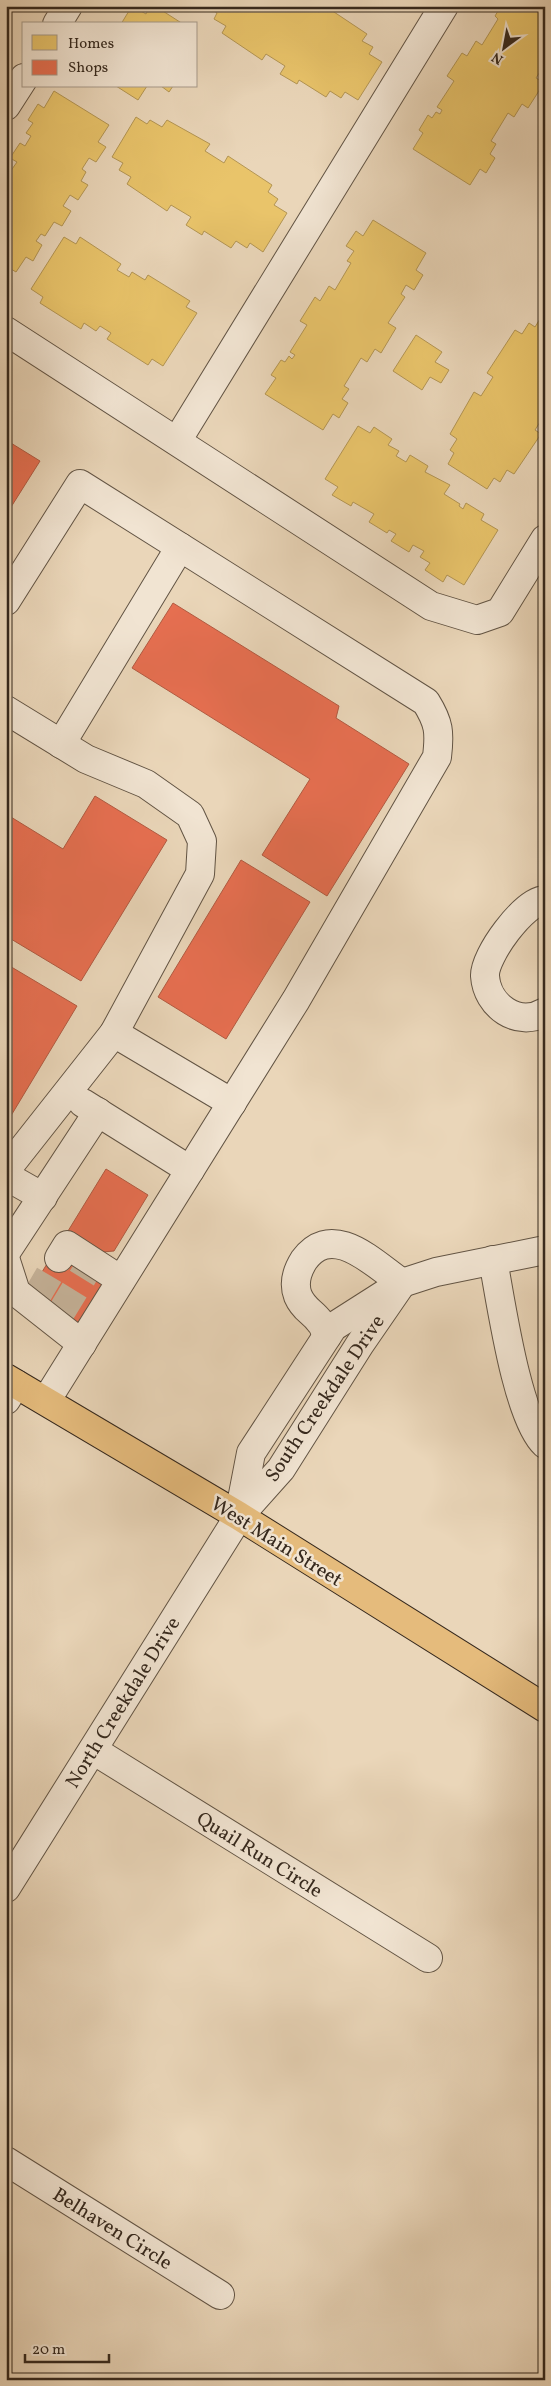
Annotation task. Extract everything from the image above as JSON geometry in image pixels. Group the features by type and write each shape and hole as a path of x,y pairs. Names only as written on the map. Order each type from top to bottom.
{"main road":[{"name":"West Main Street","path":"10,1387 46,1401 238,1516 545,1708"}],"street":[{"path":"58,22 68,6"},
{"path":"177,442 444,6"},
{"path":"6,106 22,81"},
{"path":"6,331 431,606 477,620 500,612 545,539"},
{"path":"7,602 80,484 404,687 426,702 437,720 437,756 296,1000 46,1401"},
{"path":"61,744 180,547"},
{"path":"6,710 86,760 146,784 190,815 202,842 200,874 114,1033 6,1170"},
{"path":"545,900 540,900 524,910 494,951 485,974 488,987 498,1006 509,1014 520,1018 534,1018 545,1012"},
{"path":"114,1033 232,1103"},
{"path":"67,1093 190,1170"},
{"path":"6,1252 98,1112"},
{"path":"6,1176 43,1197"},
{"name":"South Creekdale Drive","path":"327,1336 320,1322 306,1310 298,1295 295,1282 299,1268 316,1248 330,1243 347,1244 402,1283"},
{"path":"59,1258 67,1245 89,1267 121,1280"},
{"name":"South Creekdale Drive","path":"238,1516 251,1453 333,1328 402,1283 436,1272 545,1250"},
{"path":"493,1260 520,1391 529,1421 536,1436 545,1444"},
{"path":"6,1261 16,1292 57,1318 82,1344"},
{"name":"South Creekdale Drive","path":"238,1516 282,1469 360,1344 402,1283"},
{"name":"North Creekdale Drive","path":"6,1888 238,1516"},
{"name":"Quail Run Circle","path":"93,1750 428,1958"},
{"name":"Belhaven Circle","path":"6,2161 220,2295"}],"building: Homes":[{"path":"132,6 146,14 150,6 155,6 180,22 122,22"},
{"path":"207,6 310,6 319,12 325,6 367,34 362,41 373,47 369,54 382,62 358,100 345,92 341,98 330,91 326,97 299,80 297,84 280,74 285,66 266,54 262,60 222,33 226,26 214,19 217,13"},
{"path":"501,6 545,6 545,64 536,78 544,83 528,108 522,104 514,117 508,113 491,141 496,144 490,154 495,158 486,173 480,169 470,185 413,149 423,133 419,130 428,115 432,118 436,112 440,114 442,110 437,107 454,81 447,76 462,53 467,56 476,41 482,45 498,19 495,16"},
{"path":"119,88 146,88 138,100"},
{"path":"164,88 172,88 169,92"},
{"path":"54,91 109,125 98,142 106,147 96,162 89,158 82,169 86,172 81,181 88,185 78,200 70,195 63,206 71,211 62,226 54,222 45,236 41,234 36,241 42,245 33,261 26,257 16,272 6,266 6,170 10,172 17,162 10,158 20,143 25,146 31,136 26,133 33,123 28,120 38,104 44,108"},
{"path":"136,117 147,124 150,120 162,127 167,120 210,144 205,151 224,163 228,156 272,185 268,192 278,199 274,205 287,213 263,252 250,243 247,248 236,241 231,248 204,231 202,235 186,225 191,217 171,205 167,211 127,184 131,177 119,170 123,163 112,157"},
{"path":"373,220 426,253 416,270 423,275 414,290 406,285 401,294 405,297 388,323 396,328 381,353 375,349 367,362 361,358 344,386 349,389 342,399 348,403 339,418 333,414 323,430 265,394 276,378 271,375 281,360 285,362 289,356 292,359 295,355 290,352 307,325 300,321 315,297 320,301 329,286 335,290 351,263 347,261 354,251 346,246 356,231 363,236"},
{"path":"64,237 76,244 80,237 121,264 117,270 129,277 132,272 145,280 148,275 190,301 186,307 197,313 163,366 152,359 148,365 107,339 111,333 100,326 96,331 84,323 81,329 40,303 43,297 31,289"},
{"path":"543,314 545,315 545,414 535,430 541,434 514,474 507,470 500,482 494,478 487,489 448,464 454,453 450,450 457,439 450,434 474,392 481,396 493,377 487,373 515,330 522,334 529,323 535,327"},
{"path":"416,335 442,352 435,362 449,370 441,383 430,377 422,390 393,371"},
{"path":"358,426 370,433 374,427 392,439 388,445 399,451 396,456 406,462 410,455 428,466 425,472 450,485 444,494 460,504 459,506 463,509 466,503 484,514 481,520 498,530 464,585 447,575 443,582 425,570 430,563 420,557 424,551 413,545 409,552 391,541 396,534 389,530 387,533 369,522 374,514 353,502 351,506 332,495 338,487 325,479"}],"building: Shops":[{"path":"6,440 40,461 6,515"},
{"path":"173,603 339,706 336,718 409,764 327,896 262,855 310,779 132,668"},
{"path":"95,796 167,840 81,981 6,936 6,814 63,849"},
{"path":"241,860 310,902 226,1039 158,997"},
{"path":"8,965 77,1006 6,1124 6,968"},
{"path":"106,1169 148,1195 114,1251 102,1252 68,1231"},
{"path":"53,1254 106,1286 81,1327 28,1295"}],"tunnel":[{"path":"35,1299 59,1258"},
{"path":"60,1314 85,1273"}]}
